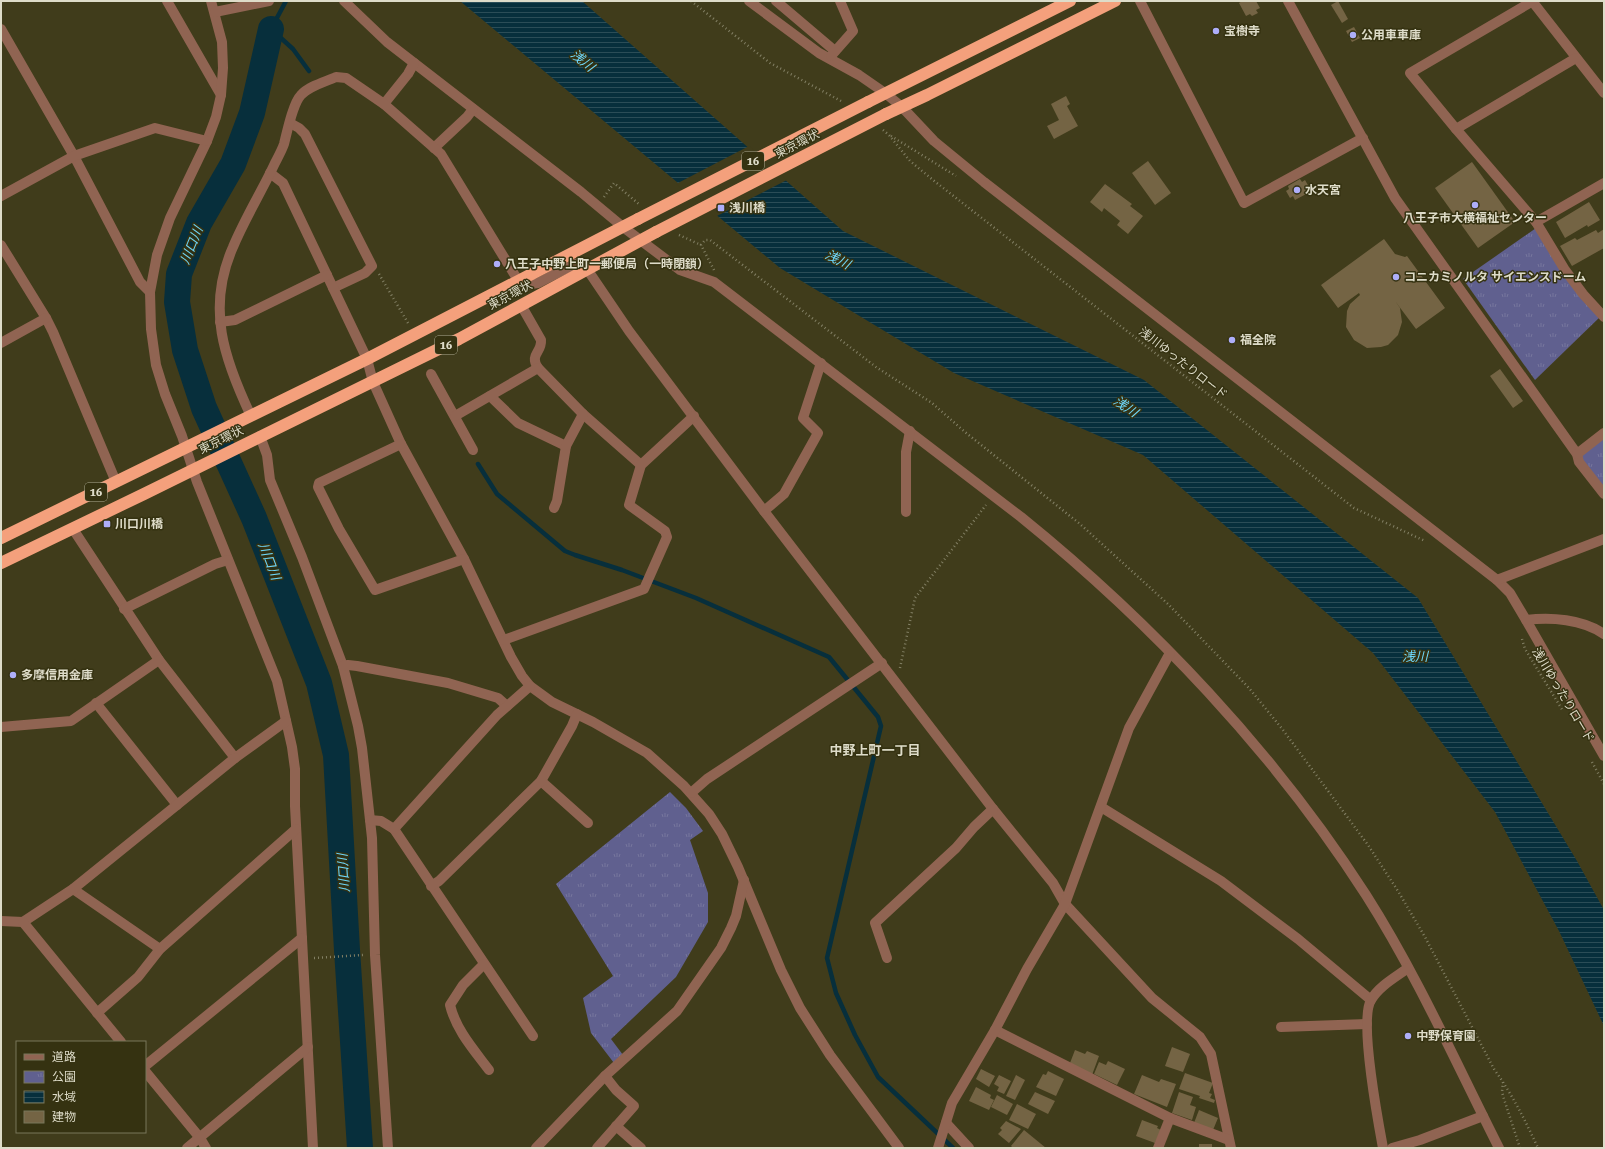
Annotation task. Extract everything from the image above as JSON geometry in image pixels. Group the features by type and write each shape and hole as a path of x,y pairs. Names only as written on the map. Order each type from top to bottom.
{"highway":[{"name":"東京環状","path":"1,538 367,359 885,93 1070,1"},
{"name":"東京環状","path":"1,563 459,339 656,232 886,114 1115,1"}],"street":[{"path":"167,1 221,95"},
{"path":"211,1 217,12 222,42 223,68 221,95 216,117 207,141 165,230 157,255 150,292 151,330 156,364 165,394 188,447 228,560 277,681 286,721 295,769 296,829 313,1148"},
{"path":"217,12 269,1"},
{"path":"344,1 387,42 623,227 680,270 714,282 1021,516 1070,558 1138,621 1246,734 1296,795 1333,846 1366,896 1408,968 1499,1148"},
{"path":"749,1 789,32 832,55"},
{"path":"776,1 832,55 902,106 934,141 984,182 1497,580 1510,593 1604,756"},
{"path":"832,55 853,31 840,1"},
{"path":"1140,1 1244,203 1363,138"},
{"path":"1288,1 1395,198 1577,454 1579,462 1604,494"},
{"path":"1604,93 1532,1 1410,73 1536,222 1565,270 1583,294 1604,317"},
{"path":"1,29 74,156 140,282 150,292"},
{"path":"1456,129 1576,58"},
{"path":"384,104 408,74 414,63"},
{"path":"251,416 226,357 221,335 221,290 227,262 238,236 283,146 297,101 301,95 336,77 346,78 384,104 441,154 519,282 525,285 538,282 575,264 579,264 587,269 629,331 764,511 993,809 1053,883 1065,904 1152,998 1200,1037 1211,1054 1230,1144"},
{"path":"434,148 467,117 473,109"},
{"path":"290,123 299,128 305,134 372,266 365,273 333,288"},
{"path":"1,196 74,156 155,128 207,141"},
{"path":"270,174 283,183 367,359 373,382 401,444 464,560 516,665 530,686 552,702 577,714 647,753 691,792 709,814 722,834 744,880 781,970 800,1008 830,1055 899,1148"},
{"path":"1536,222 1604,183"},
{"path":"1,245 46,318 116,482"},
{"path":"220,322 235,320 327,275"},
{"path":"521,305 540,340 541,344 534,358 534,362 538,368 583,414 641,464"},
{"path":"1,343 46,318"},
{"path":"764,511 784,494 818,433 803,418 821,364"},
{"path":"455,416 538,368"},
{"path":"431,374 473,450"},
{"path":"490,396 518,423 566,446"},
{"path":"554,508 557,501 566,446 583,414"},
{"path":"504,640 644,589 667,537 665,531 629,505 641,464 694,416"},
{"path":"906,512 906,452 910,431"},
{"path":"1577,454 1604,433"},
{"path":"260,436 267,455 270,480 302,557 343,666 360,733 370,820 375,954 388,1148"},
{"path":"401,444 319,483 318,487 339,529 375,590 464,560"},
{"path":"72,529 159,660 235,758"},
{"path":"1497,580 1604,539"},
{"path":"124,609 215,564 228,560"},
{"path":"1526,620 1538,619 1582,623 1597,629 1604,634"},
{"path":"938,1147 952,1103 995,1030 1065,904 1129,728 1170,653"},
{"path":"1,727 71,721 159,660"},
{"path":"691,792 707,779 844,690 882,663"},
{"path":"343,666 357,666 448,683 498,698 507,706"},
{"path":"394,829 507,706 530,686"},
{"path":"96,704 177,805"},
{"path":"431,886 439,881 541,781 572,726 577,714"},
{"path":"1,921 23,922 73,889 235,758 286,721"},
{"path":"541,781 588,824"},
{"path":"1101,807 1221,881 1298,939 1371,1000"},
{"path":"887,958 875,923 956,848 974,827 993,809"},
{"path":"370,820 381,821 394,829 533,1036"},
{"path":"97,1013 138,977 160,948 296,829"},
{"path":"536,1148 605,1076 678,1012 721,948 731,928 736,916 744,880"},
{"path":"73,889 160,948"},
{"path":"23,922 120,1041"},
{"path":"146,1065 302,938"},
{"path":"484,964 463,985 450,1005 452,1015 458,1029 489,1070"},
{"path":"1383,1148 1373,1090 1367,1024 1368,1011 1371,1000 1381,989 1408,968"},
{"path":"1281,1027 1367,1024"},
{"path":"995,1030 1170,1118 1230,1144"},
{"path":"187,1148 308,1047"},
{"path":"146,1072 200,1138 206,1148"},
{"path":"597,1148 634,1106 616,1090 605,1076"},
{"path":"1392,1148 1420,1140 1483,1116"},
{"path":"1158,1148 1170,1118"},
{"path":"945,1125 969,1148"},
{"path":"616,1126 641,1148"}],"path":[{"path":"691,1 770,63 844,102"},
{"name":"浅川ゆったりロード","path":"882,130 910,161 933,180 1354,508 1428,542"},
{"path":"888,135 959,178"},
{"path":"603,198 614,183"},
{"path":"710,240 705,240 701,245 712,266 714,276"},
{"path":"372,266 379,274 409,325"},
{"path":"897,683 915,598 993,495"},
{"name":"浅川ゆったりロード","path":"1521,638 1525,649 1565,716"},
{"name":"浅川ゆったりロード","path":"1590,758 1604,784"},
{"path":"312,958 375,954"},
{"path":"1520,1148 1502,1092 1503,1081 1522,1114 1538,1148"}],"green space":[{"path":"1539,226 1602,315 1535,380 1463,279"},
{"path":"1604,433 1604,494 1577,454"},
{"path":"670,792 686,808 703,831 690,840 708,893 708,922 676,977 611,1039 623,1055 614,1063 591,1033 583,998 613,976 556,884"}],"water":[{"name":"浅川","path":"460,1 582,1 843,231 1144,380 1418,598 1577,861 1604,910 1604,1026 1559,931 1495,812 1373,653 1143,455 954,373 780,268"}],"pier":[{"path":"749,146 787,180 715,217 676,184"}],"building":[{"path":"1242,1 1256,1 1260,8 1256,10 1258,13 1252,16 1250,14 1246,16 1239,3"},
{"path":"1338,1 1348,19 1342,23 1331,5"},
{"name":"公用車車庫","path":"1354,27 1360,38 1352,42 1346,31"},
{"path":"1066,96 1070,104 1067,106 1078,126 1054,139 1047,126 1059,120 1051,104"},
{"path":"1148,161 1171,193 1155,205 1132,173"},
{"name":"八王子市大横福祉センター","path":"1472,162 1515,222 1478,248 1435,188"},
{"name":"水天宮","path":"1300,179 1302,182 1305,180 1309,187 1306,189 1308,193 1295,200 1293,196 1290,198 1286,191 1289,189 1288,186"},
{"path":"1105,184 1132,204 1130,206 1143,216 1128,234 1117,225 1120,221 1104,208 1102,212 1090,202"},
{"path":"1589,202 1600,220 1588,227 1587,225 1565,238 1556,222"},
{"path":"1604,229 1604,248 1572,266 1560,246 1575,238 1577,240 1596,230 1598,233"},
{"path":"1384,239 1395,254 1405,257 1407,256 1445,308 1416,329 1395,301 1400,308 1402,322 1398,335 1388,345 1367,348 1354,340 1346,327 1347,311 1350,304 1360,295 1359,293 1338,308 1321,285"},
{"path":"1500,369 1523,401 1513,408 1490,376"},
{"path":"1172,1047 1190,1054 1183,1072 1165,1066"},
{"path":"1075,1050 1085,1054 1087,1051 1099,1056 1092,1075 1070,1063"},
{"path":"1108,1061 1125,1069 1117,1085 1094,1074 1099,1062 1106,1065"},
{"path":"981,1069 995,1076 989,1087 976,1079"},
{"path":"1048,1071 1064,1079 1056,1096 1036,1087 1043,1074 1046,1075"},
{"path":"1185,1073 1213,1083 1209,1093 1212,1094 1210,1098 1215,1100 1214,1103 1199,1098 1200,1096 1179,1089"},
{"path":"999,1075 1011,1081 1004,1094 997,1091 999,1087 994,1084"},
{"path":"1016,1075 1025,1080 1015,1100 1006,1096"},
{"path":"1142,1075 1159,1082 1161,1079 1176,1084 1167,1107 1134,1094"},
{"path":"976,1087 991,1095 990,1098 994,1100 989,1110 969,1101"},
{"path":"1035,1092 1055,1101 1048,1114 1028,1104"},
{"path":"1179,1092 1193,1097 1190,1105 1196,1107 1192,1120 1172,1113"},
{"path":"997,1095 1013,1104 1007,1115 991,1107"},
{"path":"1017,1104 1036,1114 1028,1129 1009,1120"},
{"path":"1199,1110 1218,1118 1213,1130 1194,1123"},
{"path":"1142,1120 1158,1126 1157,1128 1161,1130 1155,1143 1136,1136"},
{"path":"1006,1121 1021,1129 1009,1143 998,1134 1002,1130 1000,1128"},
{"path":"1024,1130 1046,1148 1013,1148 1011,1146"},
{"path":"1199,1144 1212,1144 1212,1148 1199,1148"}],"waterway":[{"path":"286,1 271,29 293,49 309,71"},
{"name":"川口川","path":"271,29 252,113 233,164 199,223 179,274 177,302 185,350 204,408 254,518 319,683 336,755 360,1148"},
{"path":"478,464 497,494 565,551 622,570 696,598 829,657 878,717 881,726 827,958 836,993 855,1035 878,1077 953,1148"}],"place":[{"name":"宝樹寺","path":"1216,31"},
{"name":"公用車車庫","path":"1353,35"},
{"name":"水天宮","path":"1297,190"},
{"name":"八王子市大横福祉センター","path":"1475,205"},
{"name":"浅川橋","path":"721,208"},
{"name":"八王子中野上町一郵便局（一時閉鎖）","path":"497,264"},
{"name":"コニカミノルタ サイエンスドーム","path":"1396,277"},
{"name":"福全院","path":"1232,340"},
{"name":"川口川橋","path":"107,524"},
{"name":"多摩信用金庫","path":"13,675"},
{"name":"中野保育園","path":"1408,1036"}],"district":[{"name":"中野上町一丁目","path":"875,750"}]}
